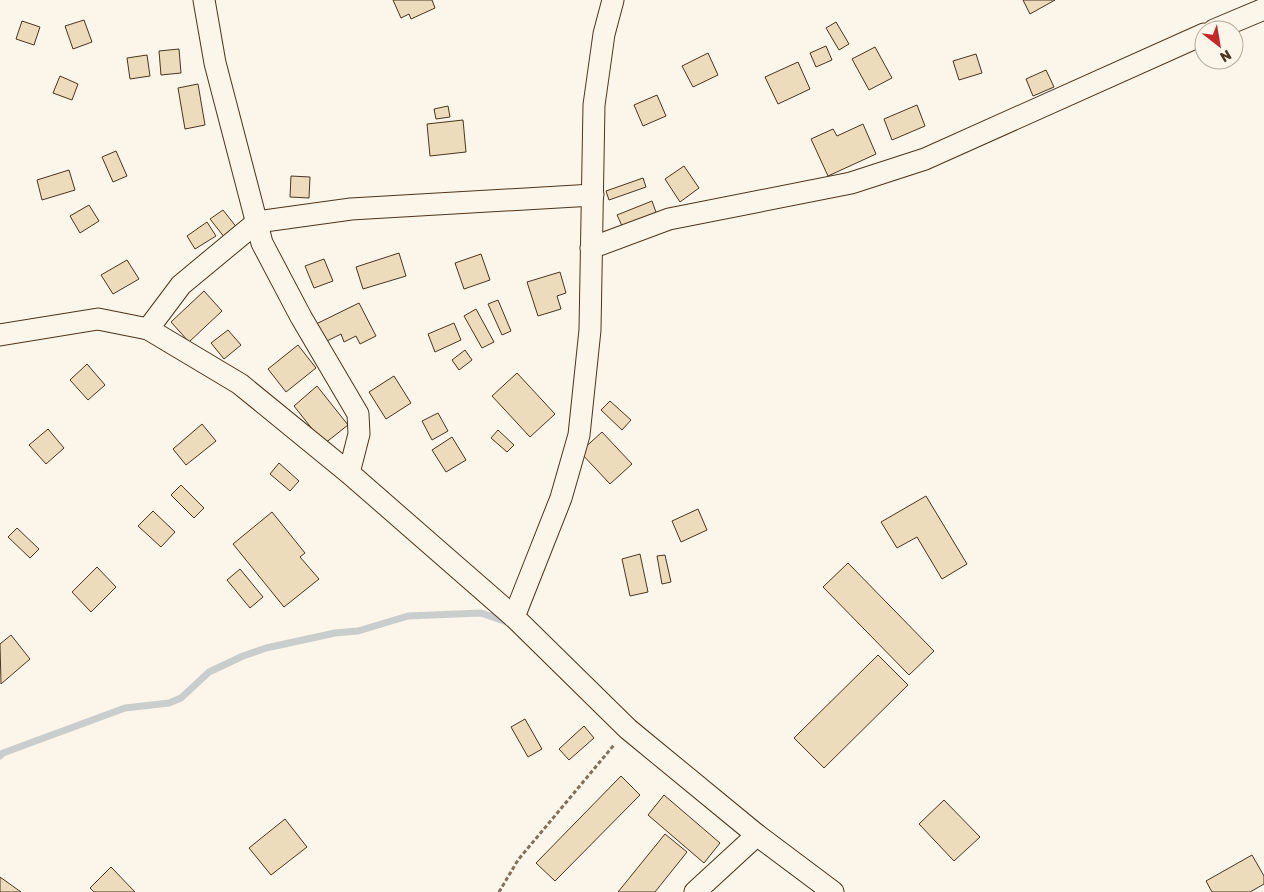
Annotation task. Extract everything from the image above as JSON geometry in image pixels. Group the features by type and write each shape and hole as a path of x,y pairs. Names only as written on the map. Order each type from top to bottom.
{"street":[{"path":"204,0 215,63 262,243 301,317 358,414 359,434 349,473"},
{"path":"514,617 561,498 579,435 590,330 594,105 604,34 613,0"},
{"path":"1238,20 1264,9"},
{"path":"591,248 669,219 851,183 925,159 1194,38"},
{"path":"148,329 181,285 257,222 351,209 593,195"},
{"path":"0,335 98,319 148,329 240,384 349,473 514,617 628,729 757,835 833,892"},
{"path":"695,892 757,835"}],"path":[{"path":"499,892 518,860 628,729"}],"building":[{"path":"393,0 432,0 435,8 411,19 409,14 401,18"},
{"path":"1023,0 1055,0 1030,14"},
{"path":"84,20 92,42 73,49 65,26"},
{"path":"22,21 40,27 34,45 16,39"},
{"path":"836,22 849,44 839,50 826,28"},
{"path":"826,46 832,60 816,67 810,53"},
{"path":"875,47 892,78 869,90 852,59"},
{"path":"179,49 181,73 161,75 159,51"},
{"path":"708,53 718,75 693,87 682,66"},
{"path":"976,54 982,73 959,80 953,61"},
{"path":"147,55 150,76 130,79 127,58"},
{"path":"798,62 810,89 778,104 765,77"},
{"path":"1046,70 1054,87 1033,96 1026,79"},
{"path":"60,76 78,84 72,100 53,93"},
{"path":"198,84 205,125 185,129 178,88"},
{"path":"657,95 666,116 643,126 634,105"},
{"path":"917,105 925,126 892,140 884,119"},
{"path":"448,106 450,117 436,119 434,109"},
{"path":"463,120 466,152 430,156 427,124"},
{"path":"863,124 876,154 828,176 811,139 833,129 837,136"},
{"path":"116,151 127,176 113,182 102,157"},
{"path":"684,166 699,188 680,202 665,179"},
{"path":"69,170 75,190 42,200 37,180"},
{"path":"291,176 310,177 309,198 290,197"},
{"path":"643,178 646,187 609,200 606,191"},
{"path":"652,201 657,215 623,228 617,215"},
{"path":"89,205 99,221 80,233 70,216"},
{"path":"223,210 238,229 225,238 210,219"},
{"path":"207,222 216,236 195,249 187,236"},
{"path":"399,253 406,276 363,289 356,267"},
{"path":"481,254 490,280 464,289 455,263"},
{"path":"324,259 333,281 314,288 305,266"},
{"path":"127,260 139,279 113,294 101,275"},
{"path":"560,272 566,293 557,296 561,309 538,316 527,282"},
{"path":"204,291 222,311 189,342 171,322"},
{"path":"498,300 511,331 502,335 488,304"},
{"path":"359,303 376,336 360,344 356,336 344,342 341,334 325,342 316,324"},
{"path":"476,309 494,342 482,348 464,316"},
{"path":"454,323 461,340 435,352 428,334"},
{"path":"228,330 241,345 224,359 211,343"},
{"path":"298,345 316,368 286,392 268,369"},
{"path":"465,350 472,360 459,370 452,360"},
{"path":"87,364 105,385 88,400 70,380"},
{"path":"517,373 555,414 530,437 492,396"},
{"path":"394,376 411,403 386,419 369,392"},
{"path":"317,386 348,425 324,444 294,406"},
{"path":"610,401 631,420 622,430 601,410"},
{"path":"438,413 448,431 432,440 422,421"},
{"path":"202,424 216,441 186,465 173,449"},
{"path":"48,429 64,448 46,464 29,445"},
{"path":"498,430 514,445 507,452 491,438"},
{"path":"602,432 632,464 610,484 580,452"},
{"path":"452,437 466,460 446,472 432,450"},
{"path":"279,463 299,481 290,491 270,474"},
{"path":"181,485 204,508 194,518 171,495"},
{"path":"926,496 967,564 942,579 917,537 897,548 881,522"},
{"path":"698,509 707,530 681,542 672,521"},
{"path":"153,511 175,532 161,547 138,526"},
{"path":"272,512 305,553 300,557 319,579 284,607 233,544"},
{"path":"17,528 39,549 30,558 8,537"},
{"path":"640,554 648,592 630,596 622,559"},
{"path":"665,555 671,582 662,584 657,556"},
{"path":"848,563 934,651 909,675 823,587"},
{"path":"97,567 116,587 91,612 72,592"},
{"path":"240,569 263,597 250,608 227,580"},
{"path":"11,635 30,659 1,684 0,644"},
{"path":"878,655 908,685 824,768 794,738"},
{"path":"525,719 542,749 528,757 511,727"},
{"path":"584,726 594,738 569,760 559,749"},
{"path":"621,776 640,795 555,881 536,863"},
{"path":"664,795 720,843 704,863 648,815"},
{"path":"944,800 980,837 954,861 919,824"},
{"path":"285,819 307,847 271,875 249,848"},
{"path":"665,834 687,852 655,892 618,892"},
{"path":"1252,855 1264,876 1264,884 1250,892 1212,892 1206,881"},
{"path":"111,867 135,892 94,892 90,888"},
{"path":"0,877 21,892 0,892"}],"waterway":[{"path":"0,756 3,753 125,708 169,703 181,698 209,672 243,656 266,648 335,633 358,631 408,616 481,613 507,622"}]}
